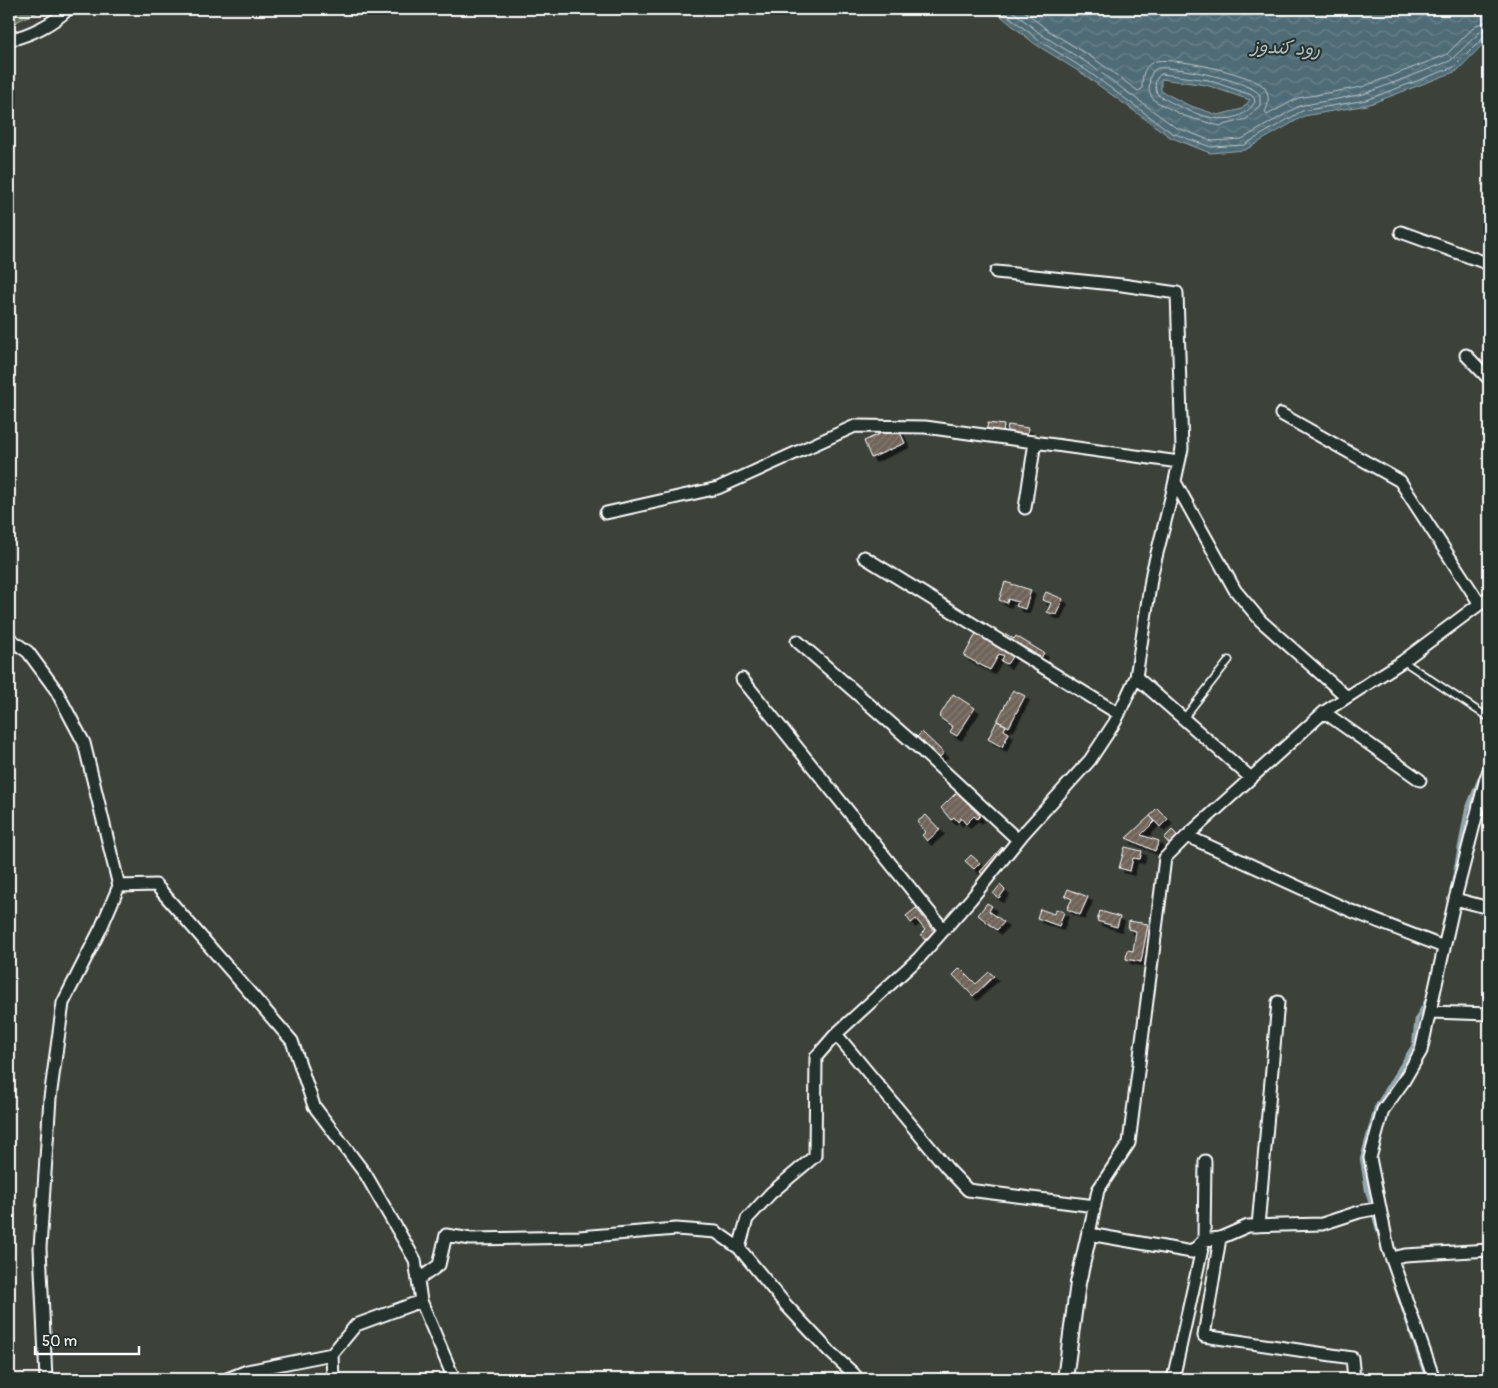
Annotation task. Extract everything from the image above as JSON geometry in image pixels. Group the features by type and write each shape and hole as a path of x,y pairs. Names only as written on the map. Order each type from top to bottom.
{"street":[{"path":"9,40 22,37 60,17 68,9"},
{"path":"1401,232 1489,264"},
{"path":"739,1248 748,1219 771,1193 815,1156 816,1057 836,1034 919,958 1018,840 1090,760 1115,722 1136,677 1152,573 1182,448 1177,293 1122,285 996,272"},
{"path":"1466,355 1489,379"},
{"path":"1281,414 1400,481 1480,604"},
{"path":"606,512 718,488 855,426 926,427 1179,462"},
{"path":"1025,508 1035,442"},
{"path":"1175,482 1235,590 1262,621 1347,697"},
{"path":"864,557 1119,714"},
{"path":"1065,1379 1078,1283 1098,1190 1129,1143 1165,858 1324,712 1403,661 1489,597"},
{"path":"9,638 28,652 56,690 84,743 120,886 102,928 63,1003 50,1098 40,1248 46,1379"},
{"path":"797,641 919,748 1018,840"},
{"path":"1136,677 1251,778"},
{"path":"742,679 944,930"},
{"path":"1324,712 1420,780"},
{"path":"1434,1379 1392,1258 1378,1209 1370,1158 1383,1110 1403,1082 1421,1051 1431,1012 1439,946 1455,899 1488,776"},
{"path":"1187,836 1349,910 1439,946"},
{"path":"120,886 156,885 292,1041 314,1106 366,1175 415,1260 421,1301 454,1379"},
{"path":"1455,899 1489,908"},
{"path":"1258,1226 1278,1002"},
{"path":"1431,1012 1489,1014"},
{"path":"836,1034 947,1168 968,1190 1095,1206"},
{"path":"1174,1379 1204,1240 1205,1161"},
{"path":"1089,1234 1192,1252 1204,1240 1220,1238 1248,1226 1322,1224 1359,1212 1378,1209"},
{"path":"418,1280 439,1265 446,1235 471,1239 579,1237 676,1229 716,1232 739,1248 786,1305 858,1379"},
{"path":"1220,1238 1204,1336 1352,1358 1354,1379"},
{"path":"1392,1258 1405,1254 1489,1250"},
{"path":"227,1379 247,1371 332,1354 356,1325 421,1301"},
{"path":"332,1354 333,1379"}],"lane":[{"path":"1184,718 1229,660"},
{"path":"1403,661 1489,718"}],"green space":[{"path":"9,9 44,9 9,25"}],"water":[{"name":"رود کندوز","path":"992,9 1489,9 1489,38 1457,71 1367,105 1304,116 1245,150 1210,153 1170,137 1083,74 1035,44","holes":["1161,79 1206,85 1250,100 1242,109 1218,115 1188,105 1161,91"]}],"building":[{"path":"988,423 1004,425 1003,434 986,431"},
{"path":"1008,425 1028,428 1027,438 1006,435"},
{"path":"897,426 905,443 871,458 864,441"},
{"path":"1005,582 1031,590 1025,609 1016,606 1018,602 1008,599 1007,603 999,600"},
{"path":"1046,592 1063,599 1056,615 1047,612 1051,603 1042,600"},
{"path":"976,634 1013,655 1007,664 1001,661 1004,656 999,654 990,670 964,656"},
{"path":"1006,634 1014,639 1016,636 1044,653 1039,661 1004,638"},
{"path":"1013,690 1025,696 1009,727 997,721"},
{"path":"953,694 975,708 957,736 950,732 953,727 939,717"},
{"path":"997,721 1006,725 1004,730 1009,733 1002,747 988,739"},
{"path":"922,732 944,753 937,760 915,739"},
{"path":"957,792 980,816 977,819 974,816 966,824 961,818 958,822 954,817 951,820 941,808"},
{"path":"1157,808 1168,819 1160,827 1150,816"},
{"path":"926,815 940,830 927,841 922,835 926,832 917,822"},
{"path":"1150,816 1155,821 1141,835 1159,841 1155,851 1126,838"},
{"path":"1172,830 1180,838 1171,846 1164,838"},
{"path":"1002,847 1007,852 986,877 980,872"},
{"path":"1125,847 1142,851 1140,859 1133,858 1130,871 1119,868"},
{"path":"971,855 980,863 974,869 965,861"},
{"path":"1000,885 1005,890 999,898 993,894"},
{"path":"1068,889 1088,897 1080,915 1067,909 1072,899 1065,896"},
{"path":"987,903 992,906 989,911 1004,922 997,930 978,915"},
{"path":"916,908 935,932 925,940 921,934 925,930 916,919 911,923 906,916"},
{"path":"1040,909 1054,914 1056,909 1064,912 1059,926 1037,918"},
{"path":"1100,911 1120,917 1117,927 1097,921"},
{"path":"1129,921 1148,924 1141,962 1126,959 1127,950 1133,951 1136,931 1128,929"},
{"path":"960,968 976,984 989,972 994,976 973,996 953,975"}],"waterway":[{"path":"1452,890 1467,810 1489,756"},
{"path":"1383,1248 1367,1190 1362,1159 1376,1108 1414,1045 1417,1019 1429,996"},
{"path":"1396,1288 1427,1379"}]}
